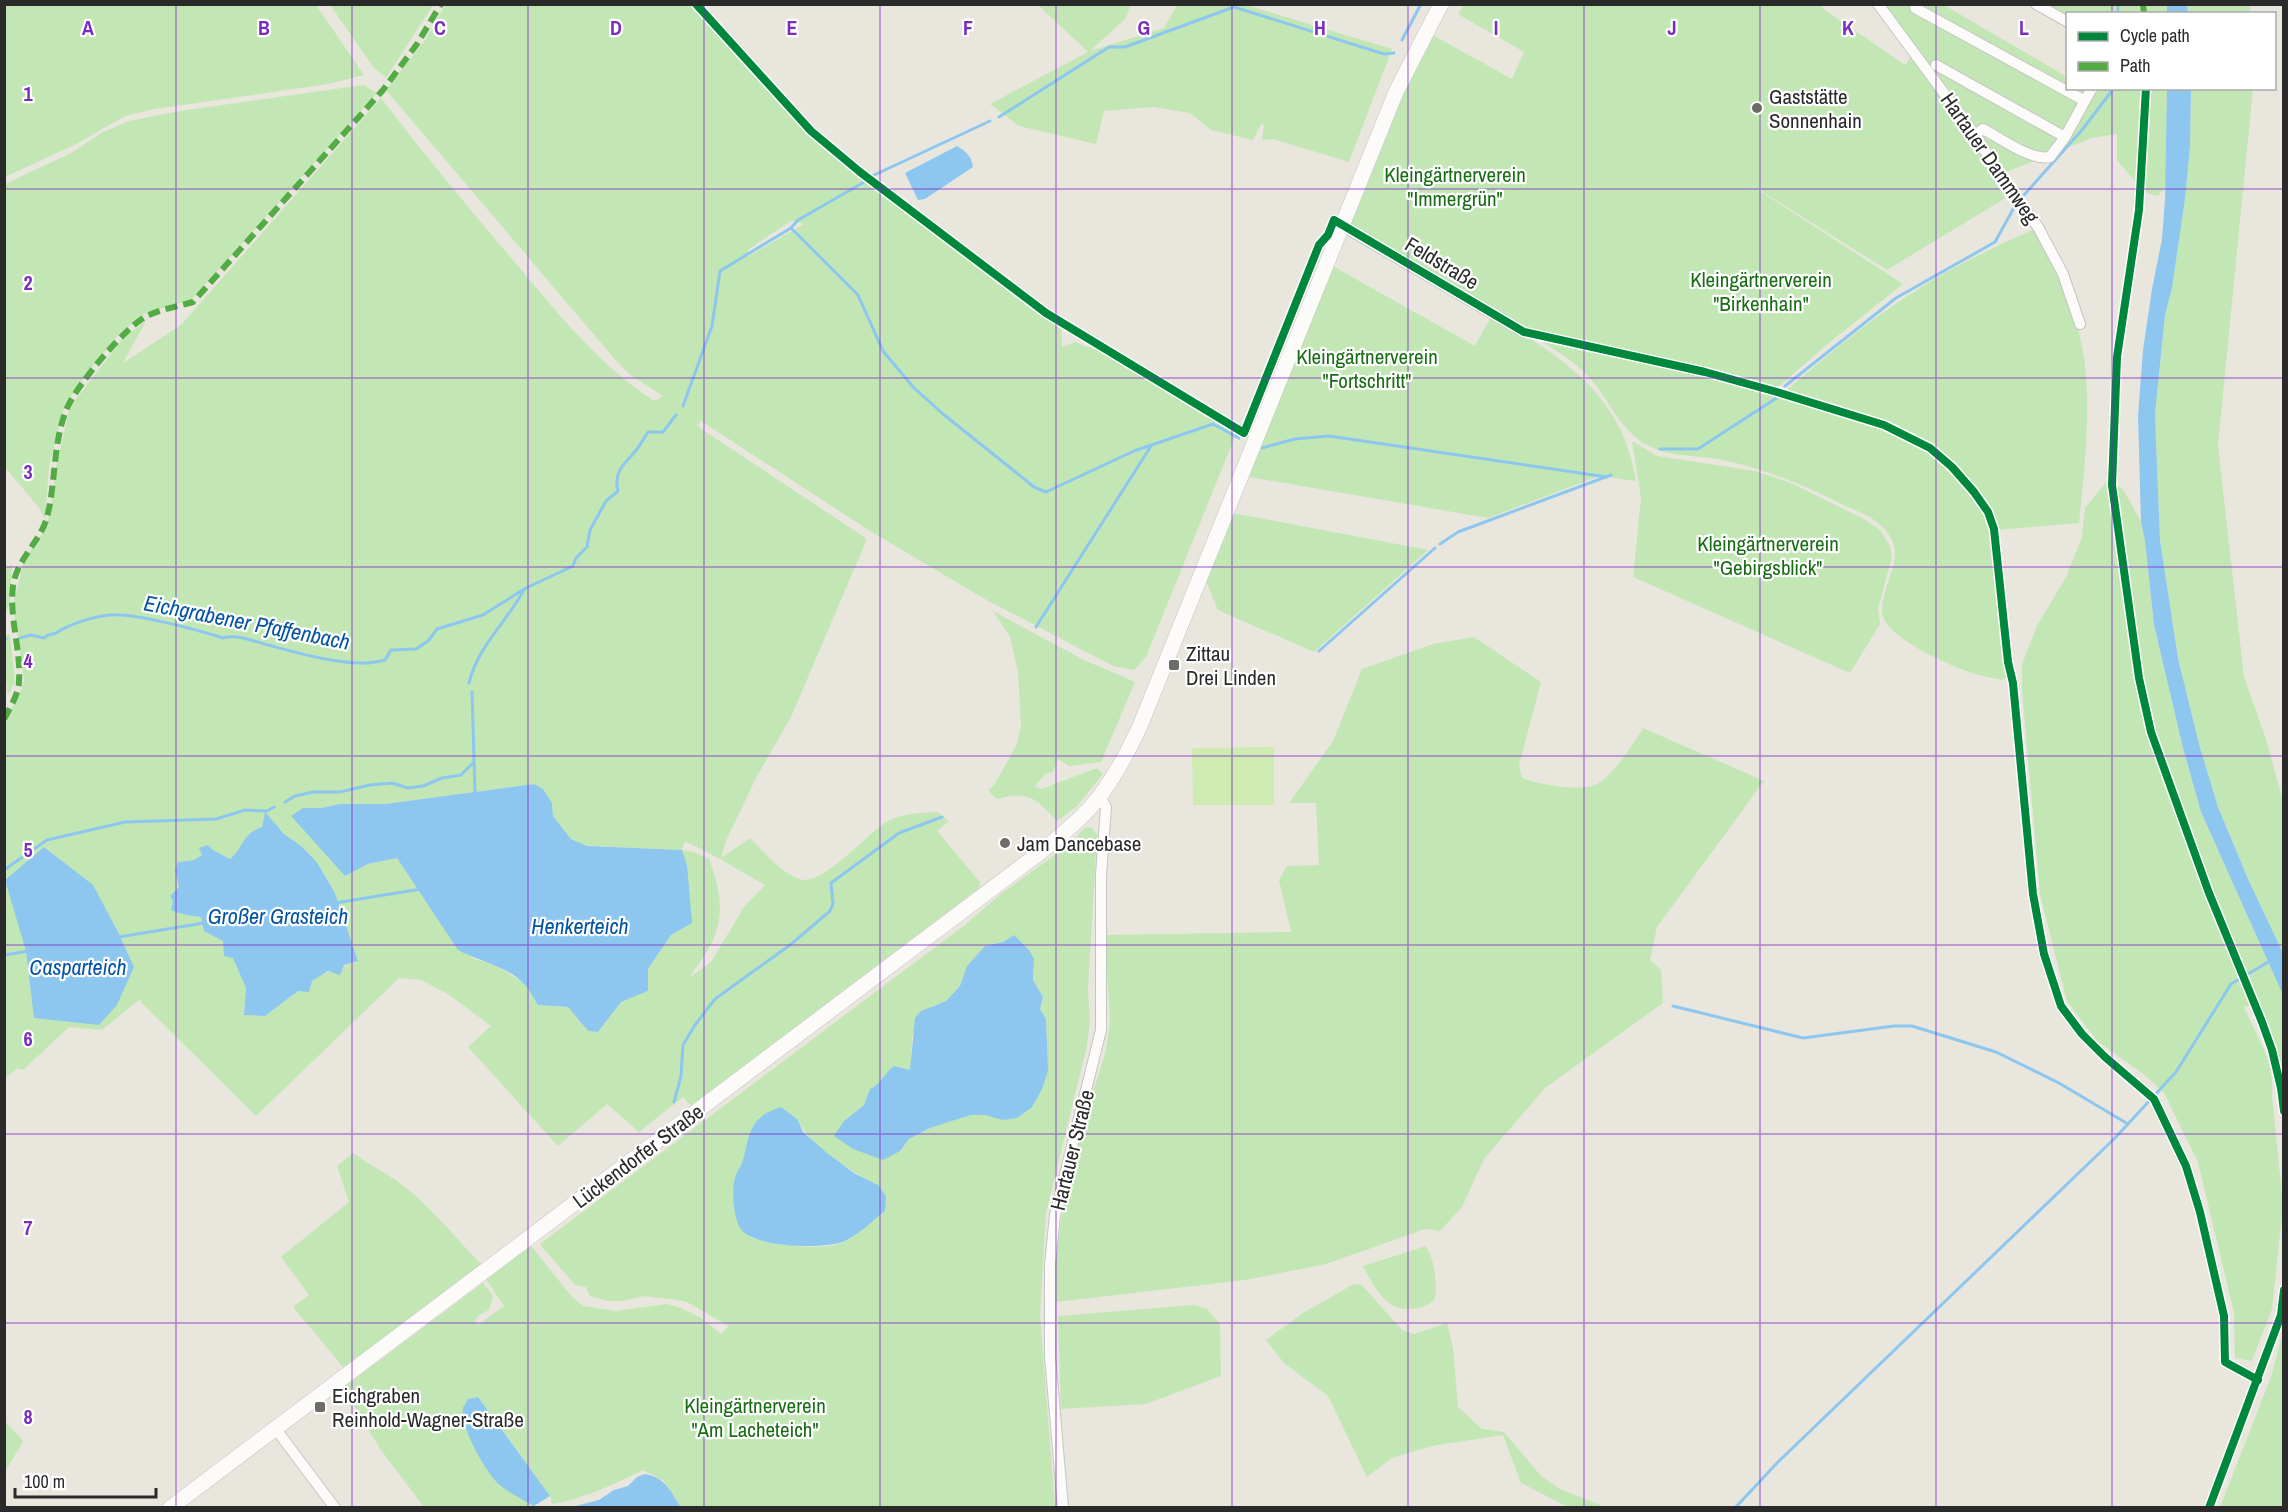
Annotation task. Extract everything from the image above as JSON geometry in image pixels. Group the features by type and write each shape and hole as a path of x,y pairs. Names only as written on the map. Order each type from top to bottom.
{"main road":[{"name":"Lückendorfer Straße","path":"170,1508 1042,851 1083,815 1100,796 1128,753 1140,726 1396,92 1441,4"}],"street":[{"name":"Hartauer Dammweg","path":"1878,4 1975,135 2052,251 2063,274 2080,324"},
{"path":"1917,4 1916,8 2085,101"},
{"path":"2036,4 2066,21"},
{"path":"1936,65 2065,137"},
{"path":"1975,135 1983,129 2033,156 2050,157 2065,137 2091,90"},
{"name":"Feldstraße","path":"1341,225 1524,332"},
{"name":"Hartauer Straße","path":"1063,1508 1050,1356 1050,1265 1055,1215 1101,1030 1101,875 1106,807 1100,796"},
{"path":"275,1428 336,1508"}],"green space":[{"path":"5,4 316,5 364,75 328,84 155,109 125,116 76,144 5,177"},
{"path":"330,5 433,5 386,78 374,68"},
{"path":"445,5 692,5 803,129 872,188 1061,329 1062,347 1076,342 1086,347 1092,346 1236,434 1146,657 1134,670 1113,666 983,598 870,531 701,421 697,426 867,539 791,717 757,776 726,841 721,858 750,838 785,872 799,879 808,880 819,876 843,859 885,823 911,814 938,812 949,821 937,831 980,882 979,888 691,1106 683,1097 639,1132 607,1104 558,1146 468,1047 491,1026 448,994 421,980 399,978 256,1116 139,1000 102,1030 69,1027 23,1070 18,1068 5,1078 4,723 21,691 24,680 13,605 24,560 41,536 50,514 56,467 70,407 123,338 146,321 123,363 181,325 381,98 544,298 595,353 654,401 663,396 629,374 613,357 386,90 426,39","holes":["791,221 804,224 747,257 749,249","534,784 543,790 552,803 553,816 571,839 587,846 682,850 671,935 648,969 648,991 621,1002 598,1032 588,1031 568,1007 538,1005 524,983 497,966 472,958 397,858 368,864 345,876 305,829 303,808 321,808 340,804 385,804","265,813 284,834 316,861 335,893 358,961 318,976 265,1016 244,1015 246,988 224,941 201,917 171,910 179,889 178,862 194,860 213,850 230,859 250,833 262,827","685,841 765,885 744,907 711,962 690,977 706,953 717,930 720,907 717,884 709,859 694,852 682,850","93,886 118,932 134,967 117,1004"]},
{"path":"1038,5 1131,5 1125,19 1090,51 1164,28 1177,5 1246,5 1392,49 1349,162 1273,139 1262,140 1264,125 1261,124 1253,140 1211,130 1190,113 1153,107 1104,111 1096,144 1019,126 990,104 1088,52"},
{"path":"1464,5 1824,5 1822,8 1905,65 1913,54 2006,188 2004,199 1887,270 1734,174 1903,284 1825,346 1776,389 1697,367 1525,330 1346,223 1429,33 1512,79 1524,52 1458,14"},
{"path":"1885,5 1944,5 2066,76 2066,90 2167,90 2166,186 2158,196 2144,192 2117,160 2117,134 2092,138 2004,173"},
{"path":"2044,5 2167,5 2167,12 2066,12 2066,17"},
{"path":"2187,5 2250,5 2251,12 2188,12"},
{"path":"363,85 377,93 191,300 146,313 120,333 95,363 65,405 49,466 45,520 40,509 5,467 5,184 71,153 103,132 129,121 180,111"},
{"path":"2191,90 2253,90 2218,445 2244,677 2265,736 2283,801 2283,953 2248,879 2218,807 2199,744 2178,658 2160,540 2155,414 2165,315 2172,288 2190,147"},
{"path":"2035,229 2053,264 2077,326 2086,373 2087,423 2079,523 1997,530 1989,510 1964,478 1927,444 1883,424 1795,394 1788,389 1864,327 1912,293 1972,258"},
{"name":"Kleingärtnerverein \"Fortschritt\"","path":"1329,264 1475,346 1492,315 1565,363 1603,401 1617,424 1629,450 1636,481 1599,476 1488,518 1249,477"},
{"path":"1534,336 1707,374 1883,427 1924,446 1950,468 1987,511 1992,531 2008,676 2003,680 1976,674 1934,657 1904,640 1885,621 1882,611 1894,565 1894,544 1874,520 1815,491 1767,472 1718,459 1662,451 1642,442 1624,425 1585,373"},
{"name":"Kleingärtnerverein \"Gebirgsblick\"","path":"1632,441 1657,456 1755,471 1791,483 1864,519 1880,530 1890,546 1892,557 1878,608 1880,624 1850,673 1633,577 1641,498"},
{"path":"2107,481 2123,489 2141,522 2154,625 2183,748 2201,812 2283,995 2283,1081 2259,1003 2244,1007 2264,1050 2271,1072 2283,1205 2272,1309 2252,1361 2235,1358 2234,1313 2198,1162 2164,1093 2146,1076 2097,1041 2067,1001 2040,895 2022,691 2022,664 2037,626 2066,577 2082,537 2085,508"},
{"path":"1233,513 1428,550 1314,652 1218,610 1206,581 1222,540 1225,541 1225,531"},
{"path":"12,564 10,603 5,613 5,569"},
{"path":"993,611 1082,659 1135,682 1101,762 1069,766 1058,759 1053,772 1045,774 1035,786 1041,789 1097,768 1103,774 1077,806 1057,821 1043,806 1031,798 1016,796 996,799 988,790 994,785 1017,743 1021,724 1018,672 1010,637"},
{"path":"5,635 10,635 15,681 8,695 5,677"},
{"path":"1474,637 1541,682 1519,765 1522,778 1548,785 1578,788 1595,785 1615,768 1643,728 1764,781 1657,927 1650,960 1661,970 1663,1003 1545,1088 1484,1159 1462,1207 1440,1231 1425,1229 1326,1264 1245,1280 1056,1302 1056,1253 1065,1197 1080,1135 1106,1050 1110,1022 1105,935 1291,932 1279,880 1287,866 1319,865 1316,803 1289,803 1333,741 1362,669 1433,644"},
{"path":"1274,747 1274,805 1193,805 1192,748"},
{"name":"Kleingärtnerverein \"Am Lacheteich\"","path":"1086,827 1092,828 1097,835 1088,989 1090,1021 1087,1046 1046,1213 1040,1316 1055,1507 681,1507 664,1481 643,1470 587,1495 552,1504 550,1496 478,1397 472,1440 475,1449 502,1487 534,1506 424,1507 381,1450 343,1388 483,1283 493,1296 489,1310 479,1315 475,1321 478,1325 504,1306 484,1276 528,1242 572,1297 583,1306 616,1311 667,1304 701,1318 721,1334 729,1326 685,1301 644,1296 608,1301 590,1296 586,1287 575,1285 540,1244 1067,846","holes":["1014,936 1034,959 1033,980 1043,997 1040,1009 1046,1019 1047,1037 1002,1120 985,1115 971,1115 930,1128 909,1139 900,1151 844,1121 864,1105 888,1071 911,1071 912,1038 916,1028 932,1006 946,1001 960,986 967,966 985,946 1003,942","798,1120 812,1140 833,1158 878,1185 885,1210 860,1232 844,1242 810,1247 751,1238 735,1176 743,1162"]},
{"path":"353,1153 411,1192 483,1266 344,1368 293,1307 309,1295 281,1257 349,1202 337,1166"},
{"path":"1426,1246 1435,1272 1435,1299 1417,1308 1401,1308 1393,1305 1381,1295 1363,1266"},
{"path":"1354,1284 1362,1285 1402,1330 1414,1334 1447,1323 1453,1348 1458,1407 1482,1429 1504,1432 1541,1476 1560,1489 1605,1507 1568,1507 1521,1483 1503,1435 1432,1446 1392,1458 1367,1477 1328,1396 1284,1363 1266,1340 1303,1313"},
{"path":"1194,1305 1207,1309 1220,1324 1221,1376 1146,1404 1061,1409 1058,1316"},
{"path":"2283,1332 2283,1507 2220,1507 2271,1377"},
{"path":"4,1420 23,1441 7,1469 5,1467"}],"water":[{"path":"2167,5 2187,5 2188,12 2167,12"},
{"path":"2167,90 2191,90 2190,147 2185,199 2172,288 2165,315 2155,414 2160,540 2178,658 2199,744 2218,807 2248,879 2283,953 2283,995 2201,812 2183,748 2154,625 2141,522 2138,416 2143,350 2162,239"},
{"path":"957,146 968,155 973,167 925,199 918,200 905,173"},
{"name":"Henkerteich","path":"534,784 543,789 552,803 553,816 571,839 587,846 682,850 687,865 692,923 671,935 648,969 648,991 621,1002 598,1032 588,1031 568,1007 538,1005 525,985 511,973 458,950 397,858 368,864 345,876 291,816 303,808 321,808 340,804 385,804"},
{"name":"Großer Grasteich","path":"265,812 284,834 316,861 335,893 358,961 344,965 340,975 328,971 312,981 309,992 298,991 265,1016 244,1015 246,988 233,958 224,956 223,941 204,931 201,917 171,910 173,901 170,896 179,887 175,870 178,862 194,860 202,855 199,848 208,845 230,859 250,833 262,827"},
{"name":"Casparteich","path":"44,847 93,885 134,967 117,1005 99,1025 34,1018 26,951 5,880"},
{"path":"1014,935 1029,950 1034,959 1033,980 1043,997 1040,1009 1046,1019 1048,1071 1042,1089 1032,1107 1017,1118 1002,1120 985,1115 971,1115 930,1128 909,1139 900,1151 883,1160 853,1149 834,1136 844,1121 864,1105 870,1089 894,1066 910,1070 915,1018 921,1011 946,1001 960,986 967,966 985,946 1003,942"},
{"path":"781,1107 798,1120 803,1132 827,1153 854,1173 878,1185 886,1196 885,1211 845,1241 822,1246 773,1243 747,1235 740,1228 734,1210 734,1180 756,1122 763,1115"},
{"path":"478,1397 550,1496 534,1506 501,1486 475,1450 465,1426 463,1408 468,1399"},
{"path":"645,1474 663,1482 681,1507 572,1507 599,1500 614,1490 628,1486 637,1477"}],"waterway":[{"name":"Eichgrabener Pfaffenbach","path":"1402,40 1421,4"},
{"path":"2118,4 2118,12"},
{"name":"Eichgrabener Pfaffenbach","path":"999,117 1109,47 1125,47 1234,7 1384,54 1394,53"},
{"path":"1785,386 1896,298 1995,242 2016,204 2082,130 2112,90"},
{"name":"Eichgrabener Pfaffenbach","path":"872,176 990,121"},
{"name":"Eichgrabener Pfaffenbach","path":"683,406 712,326 720,271 791,228 798,220 866,181"},
{"path":"791,228 858,295 883,351 913,387 1034,487 1046,492 1134,451 1213,424 1239,438"},
{"path":"1660,449 1698,449 1778,397"},
{"name":"Eichgrabener Pfaffenbach","path":"20,638 31,635 44,638 81,621 119,615 165,622 223,638 246,638 342,662 372,663 385,660 391,650 416,649 428,641 437,629 483,615 526,588 573,566 576,558 587,547 590,530 606,501 618,491 617,477 622,467 648,432 663,432 676,415"},
{"path":"1262,448 1295,439 1329,436 1607,477"},
{"path":"1036,627 1151,446"},
{"path":"1440,544 1458,532 1611,475"},
{"path":"1319,651 1435,548"},
{"path":"469,683 485,646 524,590"},
{"path":"472,692 475,793"},
{"path":"285,802 295,796 313,792 340,792 370,785 392,783 408,788 423,786 442,778 461,775 474,762"},
{"path":"4,870 47,840 125,822 216,819 245,810 267,811 274,807"},
{"path":"674,1102 681,1076 683,1045 715,999 790,945 830,911 833,904 831,883 899,833 942,817"},
{"path":"335,903 421,889"},
{"path":"119,937 204,923"},
{"path":"4,955 29,951"},
{"path":"1735,1508 1777,1463 2115,1138 2176,1072 2231,984 2270,961"},
{"path":"1673,1006 1803,1038 1894,1026 1912,1026 1996,1052 2059,1083 2128,1124"}],"marked path":[{"path":"4,719 19,686 12,598 15,576 45,523 51,500 57,445 63,419 74,396 116,342 139,321 159,311 193,302 383,90 417,44 441,4"},
{"path":"2143,4 2144,12"}],"cycle path":[{"path":"696,4 811,131 860,172 1046,313 1244,433 1319,245 1328,235 1334,220 1524,332 1705,372 1884,425 1930,448 1952,467 1988,512 1994,529 2008,662 2013,683 2033,894 2044,954 2061,1006 2082,1034 2154,1099 2186,1166 2200,1212 2224,1316 2225,1362 2258,1380"},
{"path":"2146,90 2139,210 2117,357 2112,485 2139,678 2151,732 2209,893 2272,1050 2284,1111"},
{"path":"2209,1508 2281,1315 2284,1290"}],"place":[{"name":"Gaststätte Sonnenhain","path":"1757,108"},
{"name":"Zittau Drei Linden","path":"1174,665"},
{"name":"Jam Dancebase","path":"1005,843"},
{"name":"Eichgraben Reinhold-Wagner-Straße","path":"320,1407"}],"park label":[{"name":"Kleingärtnerverein \"Immergrün\"","path":"1455,186"},
{"name":"Kleingärtnerverein \"Birkenhain\"","path":"1761,291"}]}
